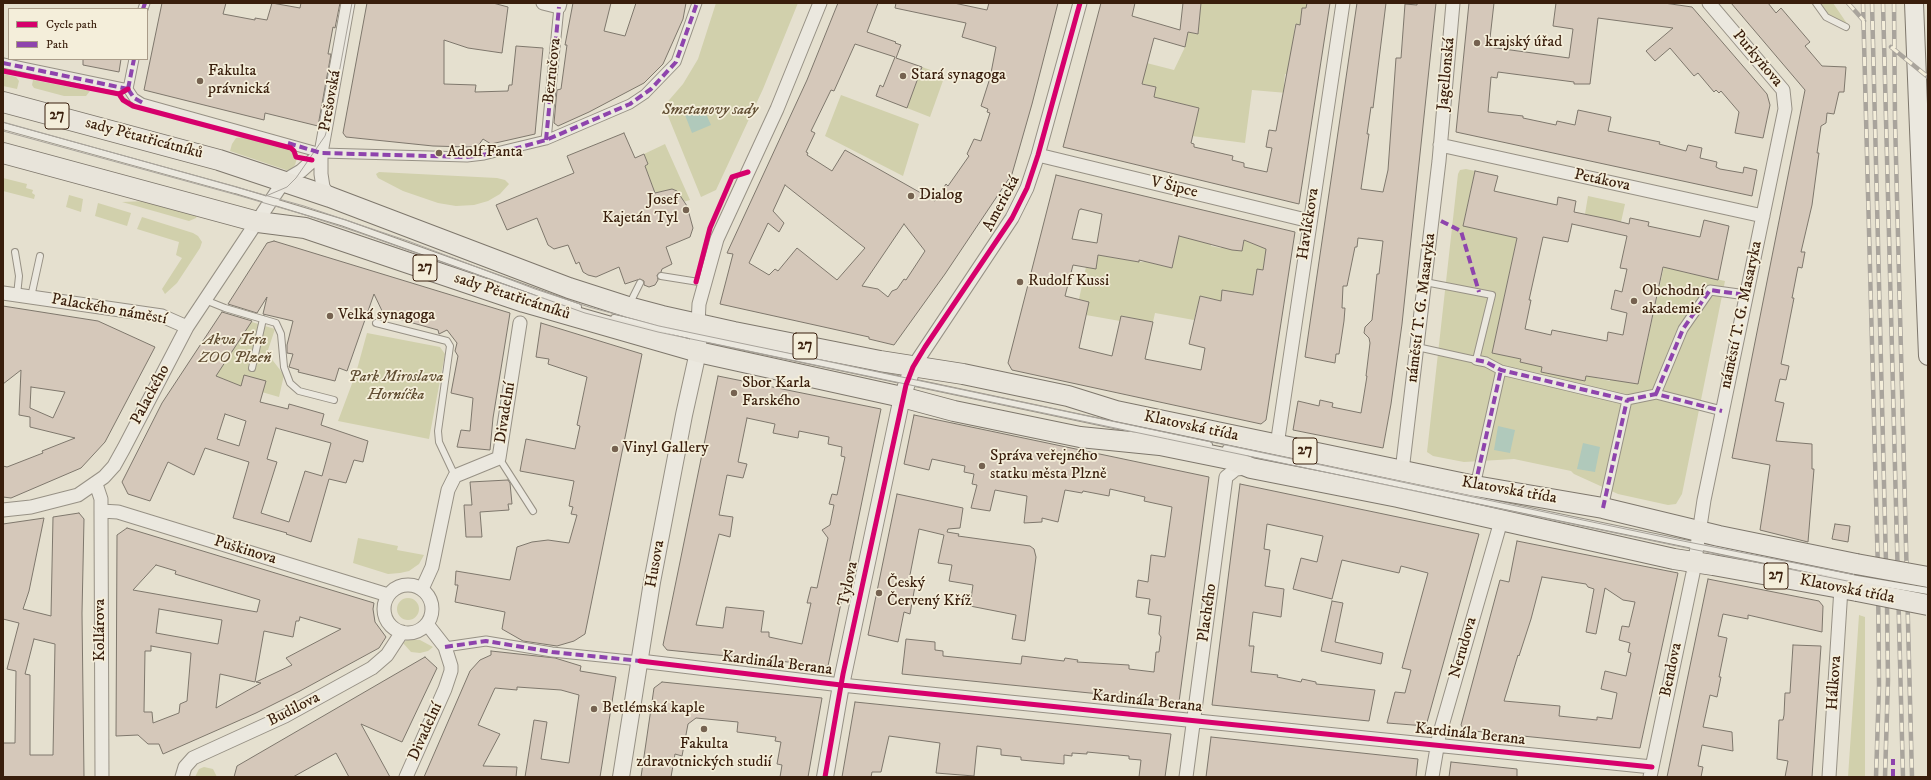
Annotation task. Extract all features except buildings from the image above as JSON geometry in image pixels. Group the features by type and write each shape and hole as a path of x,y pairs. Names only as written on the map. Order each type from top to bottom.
{"main road":[{"path":"1914,3 1928,356"},
{"name":"sady Pětatřicátníků","path":"3,102 168,145 284,181 569,288 628,307 698,338"},
{"name":"sady Pětatřicátníků","path":"8,156 258,222 305,228 524,302 698,338"},
{"name":"Klatovská třída","path":"698,338 907,382 954,411 1065,434 1160,445 1229,459 1251,468 1400,484 1475,486 1504,507 1603,508 1696,546 1850,577 1928,578"},
{"name":"Klatovská třída","path":"698,338 907,382 963,374 1053,393 1116,410 1277,445 1400,484 1504,507 1674,560 1696,546 1850,577 1928,605"}],"street":[{"name":"Prešovská","path":"330,197 323,187 320,153 348,3"},
{"path":"543,3 560,5"},
{"path":"546,140 630,104 651,89 676,62 697,3"},
{"path":"698,338 700,304 717,240 777,109 820,3"},
{"name":"Americká","path":"907,382 1012,218 1027,188 1038,155 1080,3"},
{"name":"Havlíčkova","path":"1277,445 1344,3"},
{"name":"Jagellonská","path":"1440,145 1453,3"},
{"name":"Purkyňova","path":"1709,3 1783,90 1785,109 1763,216"},
{"name":"Bezručova","path":"546,140 560,5"},
{"path":"3,63 128,89 134,60"},
{"name":"sady Pětatřicátníků","path":"128,89 134,98 142,103 320,153 467,157 503,152 546,140"},
{"name":"Petákova","path":"1440,145 1763,216"},
{"name":"náměstí T. G. Masaryka","path":"1400,484 1440,145"},
{"path":"258,222 284,181 301,171 320,153"},
{"name":"V Šipce","path":"1038,155 1310,221"},
{"name":"náměstí T. G. Masaryka","path":"1696,546 1763,216"},
{"name":"Palackého","path":"3,510 59,501 78,495 96,484 114,466 187,327 258,222"},
{"path":"1656,394 1682,329 1710,290 1746,295"},
{"name":"Palackého náměstí","path":"3,293 162,316 187,327"},
{"name":"Divadelní","path":"455,476 499,458 520,323"},
{"name":"Husova","path":"621,777 652,582 698,338"},
{"path":"1476,360 1486,362 1501,370 1627,400 1656,394 1722,412"},
{"path":"1475,486 1501,370"},
{"name":"Tylova","path":"824,777 841,685 907,382"},
{"path":"1603,508 1627,400"},
{"name":"Plachého","path":"1186,777 1226,478 1236,469 1251,468"},
{"path":"422,589 432,566 448,490 455,476"},
{"name":"Kollárova","path":"96,484 101,499 102,777"},
{"name":"Nerudova","path":"1432,777 1437,745 1504,507"},
{"name":"Puškinova","path":"101,511 126,514 388,595"},
{"name":"Bendova","path":"1651,772 1696,546"},
{"name":"Hálkova","path":"1829,777 1850,577"},
{"path":"410,584 422,589 431,599 433,608 432,616 427,624 414,632 402,632 391,626 385,615 384,607 388,595 394,589 402,585 410,584"},
{"name":"Divadelní","path":"406,777 450,677 452,666 445,647 427,624"},
{"name":"Budilova","path":"182,777 185,767 193,758 285,716 372,668 386,655 402,632"},
{"name":"Kardinála Berana","path":"445,647 486,641 552,652 841,685 1437,745 1651,772"}],"lane":[{"path":"1816,3 1826,17 1846,27"},
{"name":"sady Pětatřicátníků","path":"3,126 344,223 583,309"},
{"path":"15,252 19,276 16,295"},
{"name":"Palackého náměstí","path":"31,297 40,256"},
{"path":"661,276 705,283"},
{"path":"1417,347 1476,360 1492,295 1425,282"},
{"path":"628,307 640,283"},
{"path":"205,300 276,323 282,344 284,367 290,383 299,390 334,400"},
{"path":"605,315 698,338"},
{"path":"252,368 263,319"},
{"path":"376,323 447,341 450,346 438,431 439,442 455,476"},
{"name":"Klatovská třída","path":"907,382 1212,446"},
{"name":"Klatovská třída","path":"1220,447 1400,484"},
{"path":"499,458 533,511"},
{"name":"Klatovská třída","path":"1850,577 1928,591"}],"green space":[{"name":"Smetanovy sady","path":"716,3 798,3 763,89 716,190 701,197 664,106 683,84 698,59"},
{"path":"1201,3 1307,3 1306,8 1302,8 1300,25 1295,24 1290,75 1285,74 1284,85 1288,86 1287,93 1252,90 1245,143 1192,136 1199,108 1154,97 1156,87 1131,81 1127,58 1174,70 1185,47 1188,32 1198,34"},
{"path":"1820,3 1833,3 1848,25 1829,15"},
{"path":"922,67 945,75 930,117 907,108"},
{"path":"3,74 16,77 19,81 17,89 3,86"},
{"path":"33,80 90,91 86,96 64,96 34,88 32,85"},
{"path":"841,95 919,124 903,176 825,136"},
{"path":"245,137 289,149 293,152 294,158 297,158 295,165 289,171 230,151 236,138"},
{"path":"665,144 690,200 683,202 677,191 672,189 655,193 645,166 648,164 644,154"},
{"path":"1466,169 1475,171 1463,225 1517,238 1492,353 1521,359 1520,362 1597,375 1597,378 1610,381 1610,379 1638,384 1666,257 1683,272 1725,281 1682,494 1676,504 1668,505 1618,494 1574,474 1571,471 1514,459 1464,462 1433,456 1427,452 1458,174 1460,170"},
{"path":"379,172 497,178 505,180 509,184 500,194 488,201 474,205 456,206 438,203 403,191 378,178 376,174"},
{"path":"3,178 27,184 26,188 33,190 32,193 35,195 34,199 3,191"},
{"path":"69,195 83,199 81,212 66,207"},
{"path":"1588,196 1625,204 1621,222 1585,214"},
{"path":"146,201 197,215 196,218 189,221 122,202"},
{"path":"98,203 131,213 127,226 95,216"},
{"path":"142,217 193,233 198,236 202,242 200,248 177,283 165,294 162,289 182,258 176,255 179,242 137,229"},
{"path":"1179,233 1212,241 1211,246 1221,248 1223,244 1237,247 1237,251 1242,251 1244,240 1267,249 1263,270 1254,295 1234,292 1233,304 1200,296 1194,320 1155,313 1153,322 1122,316 1120,321 1086,315 1088,302 1079,299 1086,267 1096,268 1098,255 1147,262 1172,268"},
{"name":"Akva Tera ZOO Plzeň","path":"222,313 275,329 267,353 284,375 279,397 241,386 216,376 191,359"},
{"name":"Park Miroslava Horníčka","path":"367,333 440,347 445,354 429,439 338,421 356,373"},
{"path":"358,538 398,546 397,550 424,555 419,564 409,571 388,574 353,563"},
{"path":"408,598 412,599 418,605 418,613 412,619 408,620 404,619 398,613 397,609 398,605 404,599"},
{"path":"1859,615 1865,617 1865,777 1848,777"},
{"path":"408,639 420,640 433,647 428,651 420,653 411,652 403,643"},
{"path":"204,767 213,769 217,777 195,777 199,769"}],"shaded area":[{"path":"703,107 711,125 692,133 685,115"},
{"path":"1498,426 1515,430 1510,453 1494,450"},
{"path":"1583,443 1600,447 1595,472 1577,469"}],"tram line":[{"path":"266,196 287,187 296,178 325,136 331,116 352,3"},
{"path":"3,122 304,206 408,241 535,289 589,307 659,326 1678,540 1928,588"},
{"path":"3,131 302,214 585,313 658,332 1677,546 1857,583 1928,595"}],"railway":[{"path":"1848,3 1864,21"},
{"path":"1863,3 1878,572 1879,686 1876,777"},
{"path":"1872,3 1887,603 1888,680 1885,777"},
{"path":"1883,3 1903,777"},
{"path":"1894,3 1895,120 1912,777"},
{"path":"1891,47 1928,77"}],"marked path":[{"path":"143,8 145,3"},
{"path":"288,143 321,153 467,157 503,152 546,140 630,104 651,89 676,62 697,3"},
{"path":"546,140 559,7"},
{"path":"128,89 134,60"},
{"path":"3,63 128,89"},
{"path":"128,89 134,98 145,104"},
{"path":"1441,221 1461,231 1479,292"},
{"path":"1656,394 1683,329 1710,290 1746,295"},
{"path":"1476,360 1486,362 1501,370 1627,400 1656,394 1722,411"},
{"path":"1475,486 1501,370"},
{"path":"1603,508 1627,400"},
{"path":"445,647 486,641 552,652 640,661"},
{"path":"1893,759 1893,777"}],"cycle path":[{"path":"825,777 843,674 906,385 913,367 925,347 1012,218 1027,188 1038,155 1080,3"},
{"path":"3,71 119,94"},
{"path":"128,89 119,94 123,100 133,106 291,148 296,157 312,160"},
{"path":"696,282 710,228 732,177 748,172"},
{"path":"640,661 841,685 1652,767"}],"place":[{"name":"krajský úřad","path":"1477,43"},
{"name":"Stará synagoga","path":"903,76"},
{"name":"Fakulta právnická","path":"200,81"},
{"name":"Adolf Fanta","path":"439,153"},
{"name":"Dialog","path":"911,196"},
{"name":"Josef Kajetán Tyl","path":"686,210"},
{"name":"Rudolf Kussi","path":"1020,282"},
{"name":"Obchodní akademie","path":"1634,301"},
{"name":"Velká synagoga","path":"330,316"},
{"name":"Sbor Karla Farského","path":"734,393"},
{"name":"Vinyl Gallery","path":"615,449"},
{"name":"Správa veřejného statku města Plzně","path":"982,466"},
{"name":"Český Červený Kříž","path":"879,593"},
{"name":"Betlémská kaple","path":"594,709"},
{"name":"Fakulta zdravotnických studií","path":"704,729"}]}
